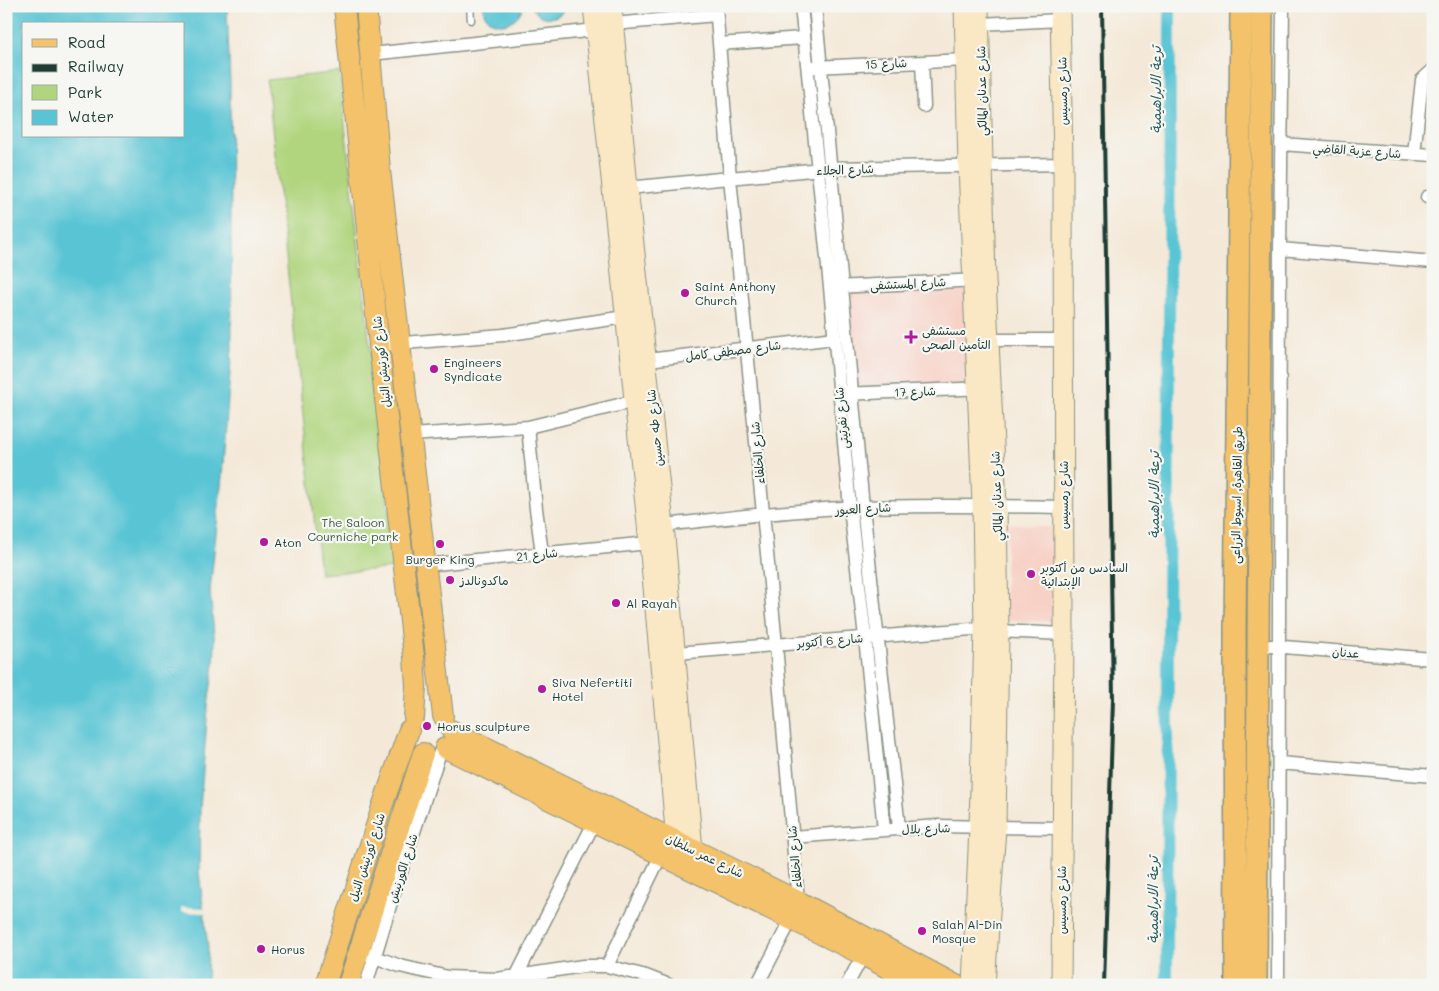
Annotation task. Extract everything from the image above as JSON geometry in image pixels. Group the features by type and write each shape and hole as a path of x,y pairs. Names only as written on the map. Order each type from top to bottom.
{"highway":[{"name":"طريق القاهرة, اسيوط الزراعى","path":"1236,985 1234,632 1241,6"},
{"name":"طريق القاهرة, اسيوط الزراعى","path":"1256,985 1266,642 1258,412 1262,6"},
{"path":"1234,632 1266,642"}],"main road":[{"name":"شارع كورنيش النيل","path":"325,985 382,807 412,724 416,686 344,6"},
{"name":"شارع كورنيش النيل","path":"348,985 366,954 440,740 425,565 380,170 366,6"},
{"name":"شارع طه حسين","path":"593,6 607,20 628,188 638,361 664,525 676,653 683,834"},
{"name":"شارع عدنان المالكي","path":"964,6 966,60 975,166 989,506 991,629 985,985"},
{"name":"شارع رمسيس","path":"1060,13 1064,340 1061,985"},
{"name":"شارع عدنان المالكي","path":"975,166 980,15"},
{"name":"شارع طه حسين","path":"607,20 626,317 638,361 635,401 649,542 683,834"},
{"path":"428,712 440,740 414,746 410,742 412,724 423,713 428,712"},
{"name":"شارع عمر سلطان","path":"440,740 683,834 798,901 956,985"},
{"name":"شارع عمر سلطان","path":"440,740 595,822 863,955 919,985"},
{"name":"شارع عدنان المالكي","path":"972,985 988,828"}],"street":[{"name":"شارع نفرتيتى","path":"800,6 818,170 852,393 863,507 884,830"},
{"name":"شارع نفرتيتى","path":"815,6 832,168 836,287 835,338 850,508 899,828"},
{"name":"طريق القاهرة, اسيوط الزراعى","path":"1278,985 1279,763 1266,642 1280,250 1283,6"},
{"path":"371,54 607,20 716,11"},
{"name":"شارع الخلفاء","path":"716,11 730,178 776,645 798,901"},
{"path":"980,15 1060,13"},
{"path":"719,44 803,38"},
{"name":"شارع 15","path":"806,67 966,60"},
{"path":"922,62 924,106"},
{"path":"1414,154 1422,80 1433,70"},
{"name":"شارع عزبة القاضي","path":"1281,144 1433,155"},
{"name":"شارع الجلاء","path":"628,188 832,168 1063,164"},
{"path":"1280,250 1433,262"},
{"name":"شارع المستشفى","path":"836,287 979,280"},
{"path":"379,345 502,335 626,317"},
{"name":"شارع مصطفى كامل","path":"638,361 835,338"},
{"path":"982,340 1064,340"},
{"name":"شارع 17","path":"839,394 984,388"},
{"path":"411,435 528,427 635,401"},
{"path":"528,427 542,553"},
{"name":"شارع العبور","path":"664,525 763,514 863,507 989,506 1063,508"},
{"name":"شارع 21","path":"425,565 649,542"},
{"name":"شارع 6 أكتوبر","path":"676,653 991,629 1064,634"},
{"name":"عدنان","path":"1266,642 1433,659"},
{"path":"1279,763 1433,776"},
{"path":"517,975 595,822"},
{"name":"شارع بلال","path":"792,837 938,826 1062,828"},
{"path":"607,966 661,855"},
{"path":"756,985 791,920"},
{"path":"366,985 366,954 424,973 448,977 497,979 583,966 607,966 639,974 669,985"},
{"path":"847,985 863,955"}],"lane":[{"path":"470,6 471,20"}],"shaded area":[{"name":"مستشفى التأمين الصحى","path":"972,281 975,387 853,392 844,287"},
{"name":"السادس من أكتوبر الإبتدائية","path":"1007,523 1058,528 1054,622 1004,620"}],"green space":[{"name":"The Saloon Courniche park","path":"339,72 395,568 320,574 267,80"}],"water":[{"path":"6,6 227,6 230,82 232,348 222,477 210,591 215,645 200,809 199,872 208,947 207,985 6,985"},
{"path":"482,6 523,7 514,20 501,24 489,20"},
{"path":"531,6 568,6 560,15 550,18 539,15"}],"pier":[{"path":"181,907 204,908 205,913 182,912"}],"waterway":[{"name":"ترعة الابراهيمية","path":"1167,985 1170,6"}],"railway":[{"path":"1102,6 1113,699 1104,985"}],"place":[{"name":"Saint Anthony Church","path":"685,293"},
{"name":"مستشفى التأمين الصحى","path":"911,337"},
{"name":"Engineers Syndicate","path":"434,369"},
{"name":"Aton","path":"264,542"},
{"name":"Burger King","path":"440,544"},
{"name":"السادس من أكتوبر الإبتدائية","path":"1031,574"},
{"name":"ماكدونالدز","path":"450,580"},
{"name":"Al Rayah","path":"616,603"},
{"name":"Siva Nefertiti Hotel","path":"542,689"},
{"name":"Horus sculpture","path":"427,726"},
{"name":"Salah Al-Din Mosque","path":"922,931"},
{"name":"Horus","path":"261,949"}]}
